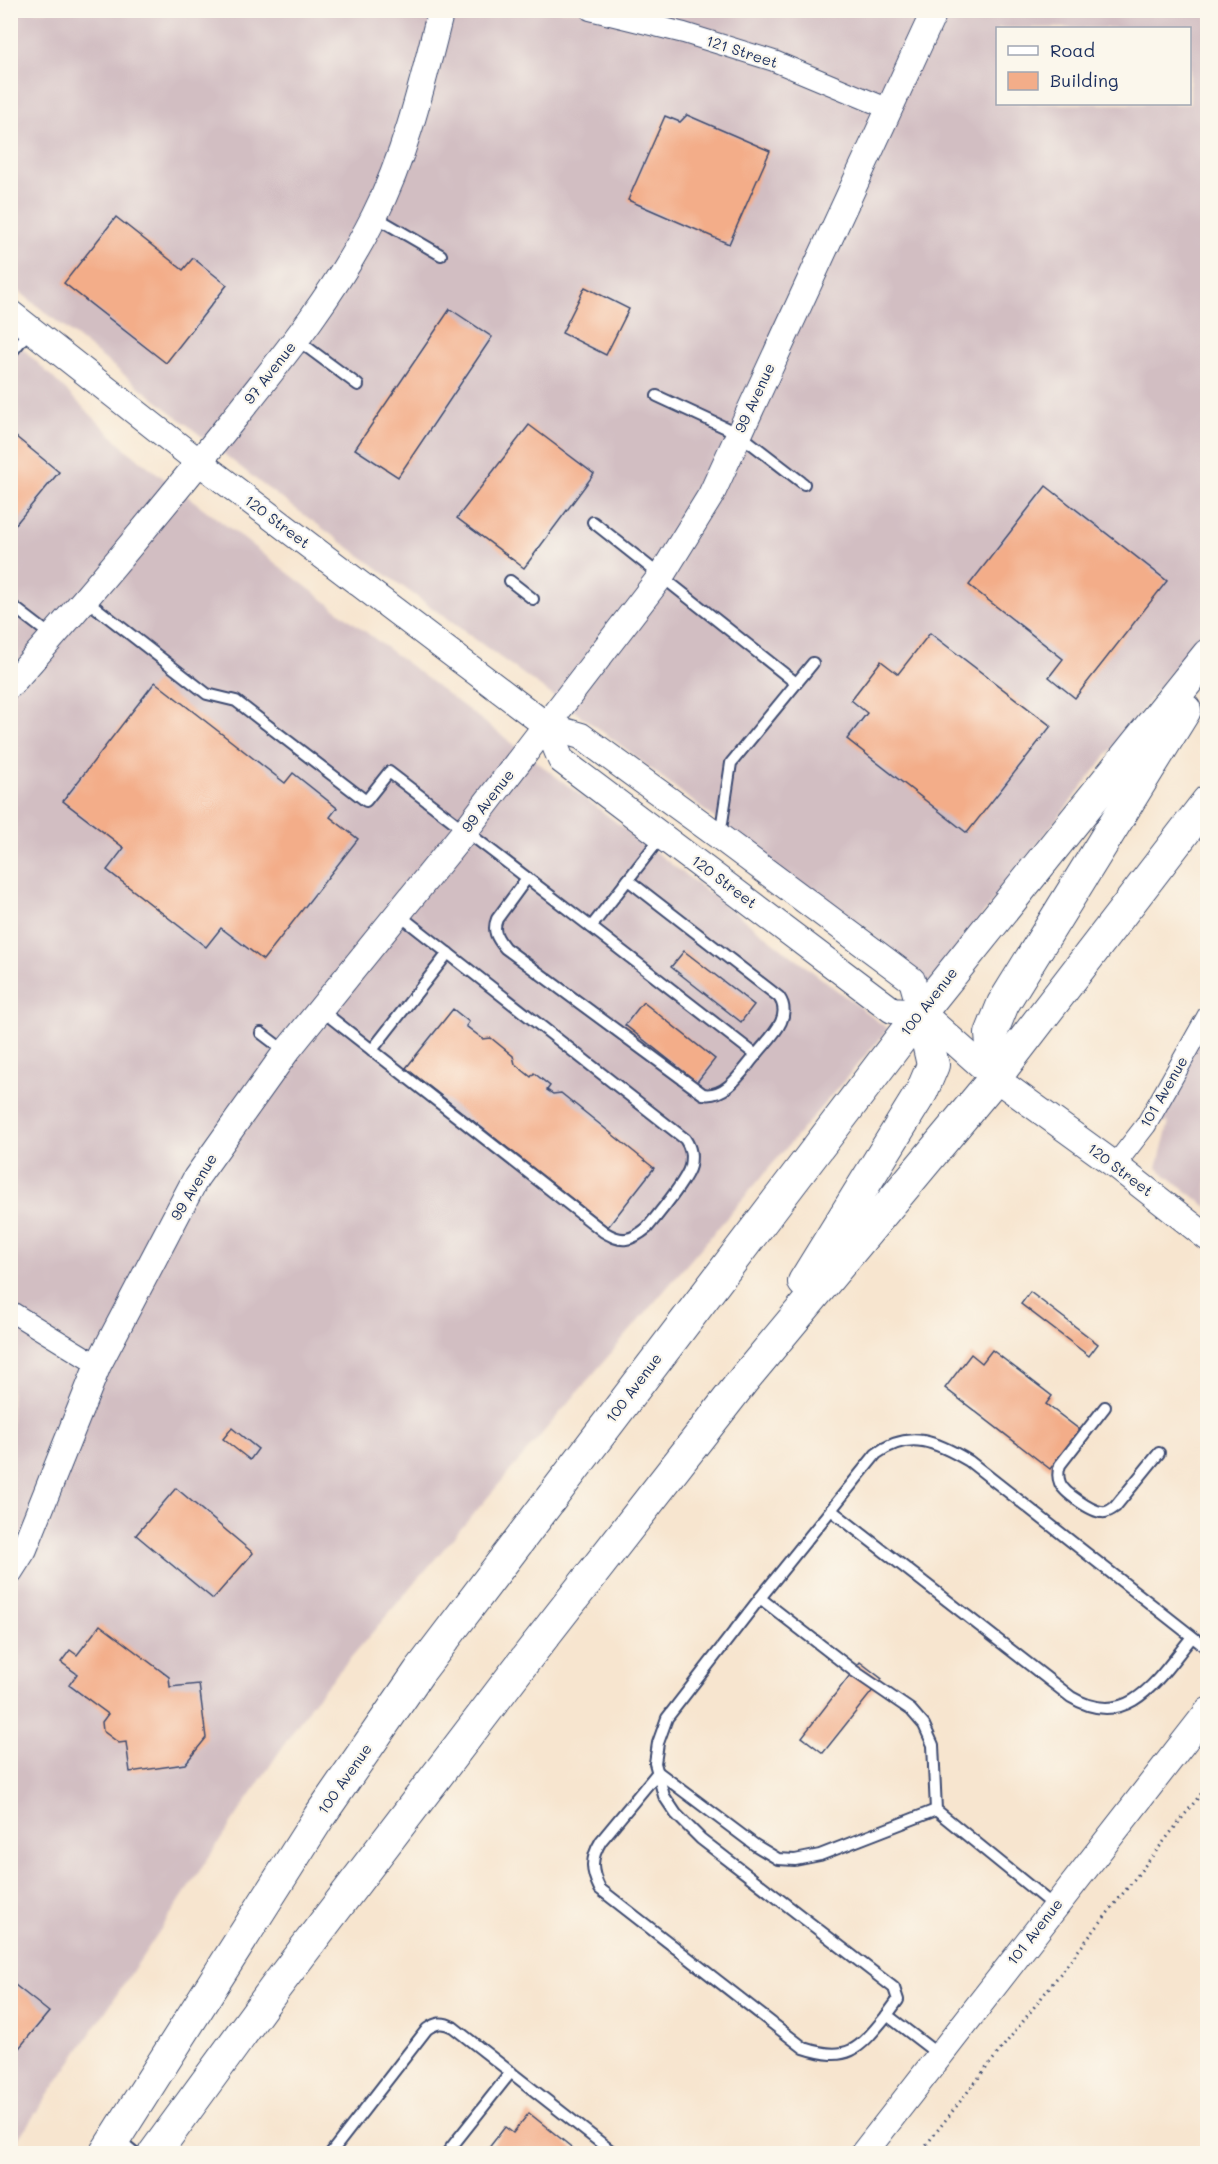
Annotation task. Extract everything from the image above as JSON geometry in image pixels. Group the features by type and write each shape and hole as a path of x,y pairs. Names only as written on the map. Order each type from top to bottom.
{"main road":[{"name":"100 Avenue","path":"118,2148 319,1817 419,1672 921,1012 1208,655"},
{"path":"996,1078 991,1034 1003,1004 1208,674"},
{"path":"154,2154 396,1827 746,1377 996,1078 1208,801"},
{"path":"746,1377 922,1091 933,1065 921,1012"}],"street":[{"name":"97 Avenue","path":"10,685 85,600 199,462 296,339 338,281 374,216 400,158 441,10"},
{"name":"121 Street","path":"590,10 684,33 774,61 889,109"},
{"name":"99 Avenue","path":"10,1571 24,1549 98,1365 196,1178 286,1052 465,831 661,576 711,495 935,10"},
{"name":"120 Street","path":"10,313 199,462 547,726 581,736 912,980 921,1012 996,1078 1115,1165 1208,1238"},
{"name":"120 Street","path":"547,726 561,760 892,1010 921,1012"},
{"name":"101 Avenue","path":"1115,1165 1146,1125 1208,1015"},
{"path":"10,1311 98,1365"},
{"name":"101 Avenue","path":"863,2154 1208,1711"}],"lane":[{"path":"374,216 441,255"},
{"path":"10,354 30,329"},
{"path":"296,339 358,385"},
{"path":"657,396 739,434 804,484"},
{"path":"592,522 796,683"},
{"path":"510,581 533,599"},
{"path":"85,600 207,694 236,700 366,801 389,772 756,1055"},
{"path":"10,604 53,637"},
{"path":"720,837 731,763 813,663"},
{"path":"591,927 663,836"},
{"path":"527,879 497,918 494,931 505,948 703,1094 719,1094 756,1055 781,1023 785,1014 785,1005 779,997 628,880"},
{"path":"320,1009 604,1232 615,1238 624,1239 646,1228 689,1169 691,1148 685,1139 398,914"},
{"path":"372,1050 448,953"},
{"path":"261,1034 286,1052"},
{"path":"1105,1407 1060,1465 1057,1472 1061,1486 1089,1509 1101,1513 1110,1511 1159,1453"},
{"path":"658,1772 594,1852 592,1865 594,1878 600,1889 804,2048 824,2055 838,2055 855,2049 868,2038 898,2000 898,1994 894,1988 701,1839 676,1814 664,1796 658,1772 655,1763 658,1743 667,1718 876,1454 890,1444 907,1439 947,1448 969,1461 1208,1649"},
{"path":"831,1510 1084,1705 1115,1708 1131,1703 1145,1694 1192,1637"},
{"path":"760,1598 854,1671 911,1710 924,1725 933,1745 936,1810 1055,1907"},
{"path":"658,1772 778,1859 795,1860 820,1855 936,1810"},
{"path":"887,2015 940,2055"},
{"path":"330,2154 427,2029 436,2023 445,2023 453,2027 615,2154"},
{"path":"446,2154 511,2072"}],"path":[{"path":"919,2154 1208,1785"}],"shaded area":[{"path":"10,11 1207,11 1207,626 928,985 622,746 263,485 11,285"},
{"path":"11,337 128,451 888,1029 312,1703 11,2149"},
{"path":"1207,1015 1207,1207 1157,1168 1169,1122 1146,1125"}],"building":[{"path":"687,115 770,151 729,244 628,200 665,116 680,122"},
{"path":"116,217 183,270 193,258 227,285 166,363 64,283"},
{"path":"585,287 629,309 606,355 562,333"},
{"path":"450,309 492,337 398,477 355,449"},
{"path":"529,425 594,474 524,568 457,518"},
{"path":"10,432 59,472 10,531"},
{"path":"1046,486 1167,581 1075,698 1049,677 1063,659 969,585"},
{"path":"930,633 1051,726 967,833 847,739 867,713 851,700 881,661 898,674"},
{"path":"155,682 285,783 293,773 337,808 330,817 358,839 263,960 221,928 206,947 107,870 124,848 63,801"},
{"path":"684,951 754,1005 741,1022 671,967"},
{"path":"643,1002 715,1059 697,1082 625,1025"},
{"path":"453,1009 469,1022 466,1026 483,1039 491,1038 513,1056 515,1064 531,1077 534,1073 550,1086 547,1090 553,1094 561,1093 654,1168 608,1227 406,1068"},
{"path":"1030,1292 1098,1344 1089,1356 1021,1304"},
{"path":"992,1350 1052,1396 1046,1404 1080,1430 1050,1469 945,1388 971,1354 982,1363"},
{"path":"232,1428 258,1449 250,1460 223,1439"},
{"path":"176,1488 253,1553 213,1599 136,1535"},
{"path":"100,1625 169,1677 170,1687 199,1684 206,1738 185,1764 130,1772 126,1742 119,1743 103,1731 102,1722 108,1714 69,1685 77,1674 61,1662 70,1650 77,1655"},
{"path":"860,1662 882,1679 823,1753 802,1737"},
{"path":"10,1981 49,2012 10,2059"},
{"path":"529,2113 580,2154 484,2154 505,2127 513,2133"}]}
